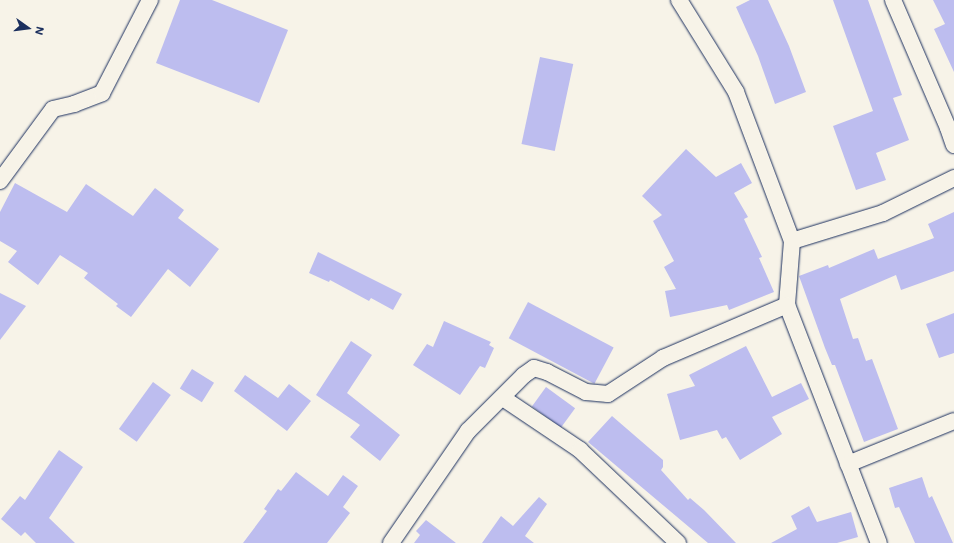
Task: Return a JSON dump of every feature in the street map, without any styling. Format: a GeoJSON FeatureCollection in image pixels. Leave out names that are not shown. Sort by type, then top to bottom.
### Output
{"type":"FeatureCollection","features":[{"type":"Feature","properties":{"kind":"street"},"geometry":{"type":"LineString","coordinates":[[0,182],[53,109],[74,104],[102,93],[150,0]]}},
{"type":"Feature","properties":{"kind":"street"},"geometry":{"type":"LineString","coordinates":[[679,0],[736,92],[792,241],[787,306],[879,543]]}},
{"type":"Feature","properties":{"kind":"street"},"geometry":{"type":"LineString","coordinates":[[893,0],[954,145]]}},
{"type":"Feature","properties":{"kind":"street"},"geometry":{"type":"LineString","coordinates":[[792,241],[883,213],[954,178]]}},
{"type":"Feature","properties":{"kind":"street"},"geometry":{"type":"LineString","coordinates":[[391,543],[468,431],[503,398],[524,375],[534,368],[547,372],[586,392],[608,394],[663,358],[787,306]]}},
{"type":"Feature","properties":{"kind":"street"},"geometry":{"type":"LineString","coordinates":[[503,398],[580,450],[678,543]]}},
{"type":"Feature","properties":{"kind":"street"},"geometry":{"type":"LineString","coordinates":[[848,464],[954,421]]}},
{"type":"Feature","properties":{"kind":"building"},"geometry":{"type":"Polygon","coordinates":[[[180,0],[212,0],[288,30],[259,103],[156,63],[180,0]]]}},
{"type":"Feature","properties":{"kind":"building"},"geometry":{"type":"Polygon","coordinates":[[[750,0],[768,0],[789,46],[806,92],[775,104],[758,56],[736,7],[750,0]]]}},
{"type":"Feature","properties":{"kind":"building"},"geometry":{"type":"Polygon","coordinates":[[[833,0],[868,0],[902,95],[893,98],[909,140],[876,153],[886,180],[856,190],[833,126],[873,111],[833,0]]]}},
{"type":"Feature","properties":{"kind":"building"},"geometry":{"type":"Polygon","coordinates":[[[933,0],[954,0],[954,72],[934,29],[945,24],[933,0]]]}},
{"type":"Feature","properties":{"kind":"building"},"geometry":{"type":"Polygon","coordinates":[[[540,57],[573,64],[555,151],[521,144],[540,57]]]}},
{"type":"Feature","properties":{"kind":"building"},"geometry":{"type":"Polygon","coordinates":[[[686,149],[716,177],[741,163],[752,183],[734,193],[748,217],[744,219],[762,257],[759,258],[774,292],[729,310],[727,305],[670,317],[665,291],[676,289],[664,267],[674,261],[653,221],[662,215],[642,196],[686,149]]]}},
{"type":"Feature","properties":{"kind":"building"},"geometry":{"type":"Polygon","coordinates":[[[15,183],[67,212],[86,184],[133,216],[155,188],[184,210],[178,218],[219,249],[190,287],[168,269],[131,317],[116,306],[118,304],[84,278],[88,273],[60,255],[38,285],[8,262],[17,251],[0,241],[0,212],[15,183]]]}},
{"type":"Feature","properties":{"kind":"building"},"geometry":{"type":"Polygon","coordinates":[[[954,212],[954,271],[901,290],[896,275],[840,299],[853,339],[858,338],[866,361],[872,359],[898,429],[864,442],[835,365],[832,365],[825,348],[799,276],[828,265],[829,268],[874,249],[878,259],[934,238],[928,224],[954,212]]]}},
{"type":"Feature","properties":{"kind":"building"},"geometry":{"type":"Polygon","coordinates":[[[318,252],[402,294],[393,310],[371,298],[369,301],[330,280],[329,282],[309,273],[318,252]]]}},
{"type":"Feature","properties":{"kind":"building"},"geometry":{"type":"Polygon","coordinates":[[[0,293],[26,306],[0,340],[0,293]]]}},
{"type":"Feature","properties":{"kind":"building"},"geometry":{"type":"Polygon","coordinates":[[[528,302],[614,348],[594,384],[509,338],[528,302]]]}},
{"type":"Feature","properties":{"kind":"building"},"geometry":{"type":"Polygon","coordinates":[[[954,313],[954,353],[939,358],[926,324],[954,313]]]}},
{"type":"Feature","properties":{"kind":"building"},"geometry":{"type":"Polygon","coordinates":[[[444,321],[491,342],[489,345],[494,348],[485,368],[480,366],[460,395],[413,365],[427,344],[433,347],[444,321]]]}},
{"type":"Feature","properties":{"kind":"building"},"geometry":{"type":"Polygon","coordinates":[[[351,341],[372,355],[347,393],[400,435],[380,461],[350,437],[360,425],[316,395],[351,341]]]}},
{"type":"Feature","properties":{"kind":"building"},"geometry":{"type":"Polygon","coordinates":[[[746,346],[772,397],[801,383],[809,399],[772,417],[782,434],[740,460],[726,437],[722,439],[717,430],[680,440],[667,394],[695,386],[689,375],[746,346]]]}},
{"type":"Feature","properties":{"kind":"building"},"geometry":{"type":"Polygon","coordinates":[[[192,369],[214,383],[202,402],[180,389],[192,369]]]}},
{"type":"Feature","properties":{"kind":"building"},"geometry":{"type":"Polygon","coordinates":[[[245,375],[278,398],[289,384],[311,401],[287,431],[234,391],[245,375]]]}},
{"type":"Feature","properties":{"kind":"building"},"geometry":{"type":"Polygon","coordinates":[[[153,382],[171,395],[137,442],[119,429],[153,382]]]}},
{"type":"Feature","properties":{"kind":"building"},"geometry":{"type":"Polygon","coordinates":[[[546,387],[575,408],[561,428],[532,406],[546,387]]]}},
{"type":"Feature","properties":{"kind":"building"},"geometry":{"type":"Polygon","coordinates":[[[612,416],[663,460],[663,467],[661,470],[688,500],[690,498],[704,510],[736,543],[708,543],[588,442],[612,416]]]}},
{"type":"Feature","properties":{"kind":"building"},"geometry":{"type":"Polygon","coordinates":[[[59,450],[83,467],[49,518],[75,543],[36,543],[25,532],[21,536],[1,519],[20,496],[25,500],[59,450]]]}},
{"type":"Feature","properties":{"kind":"building"},"geometry":{"type":"Polygon","coordinates":[[[296,472],[328,496],[343,475],[358,486],[343,507],[350,513],[327,543],[243,543],[267,511],[264,509],[278,489],[281,491],[296,472]]]}},
{"type":"Feature","properties":{"kind":"building"},"geometry":{"type":"Polygon","coordinates":[[[922,477],[929,498],[932,496],[953,543],[915,543],[899,507],[895,508],[889,488],[922,477]]]}},
{"type":"Feature","properties":{"kind":"building"},"geometry":{"type":"Polygon","coordinates":[[[539,497],[547,504],[525,536],[534,543],[482,543],[501,516],[513,526],[539,497]]]}},
{"type":"Feature","properties":{"kind":"building"},"geometry":{"type":"Polygon","coordinates":[[[809,506],[817,522],[851,512],[858,537],[837,543],[771,543],[797,529],[791,516],[809,506]]]}},
{"type":"Feature","properties":{"kind":"building"},"geometry":{"type":"Polygon","coordinates":[[[426,520],[456,543],[414,543],[420,535],[416,531],[426,520]]]}}]}
